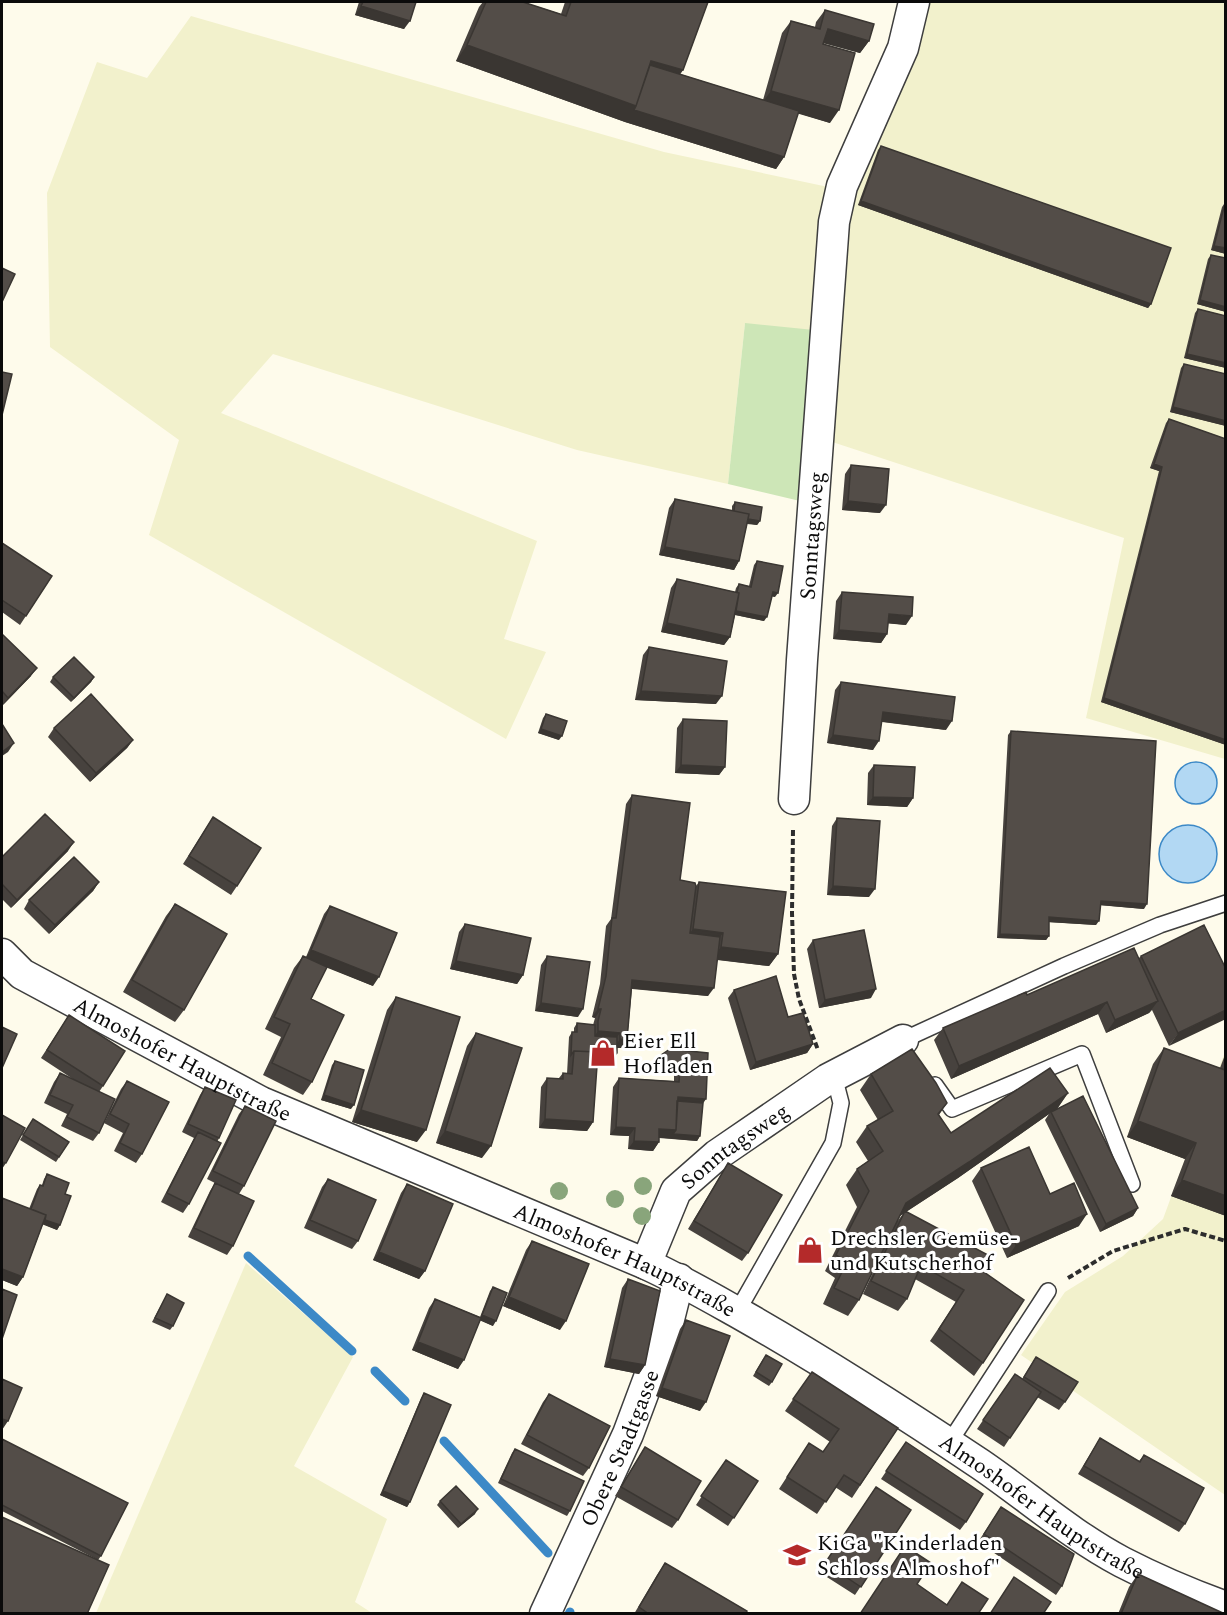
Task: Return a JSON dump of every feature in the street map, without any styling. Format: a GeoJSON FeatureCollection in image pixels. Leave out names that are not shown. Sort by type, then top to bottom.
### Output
{"type":"FeatureCollection","features":[{"type":"Feature","properties":{"kind":"street","name":"Sonntagsweg"},"geometry":{"type":"LineString","coordinates":[[794,799],[834,222],[842,186],[903,48],[914,2]]}},
{"type":"Feature","properties":{"kind":"street","name":"Almoshofer Hauptstraße"},"geometry":{"type":"LineString","coordinates":[[2,954],[22,974],[261,1102],[679,1280],[798,1347],[949,1443],[1006,1481],[1083,1538],[1122,1561],[1195,1596],[1226,1607]]}},
{"type":"Feature","properties":{"kind":"street","name":"Sonntagsweg"},"geometry":{"type":"LineString","coordinates":[[646,1264],[676,1191],[717,1155],[831,1078],[909,1049]]}},
{"type":"Feature","properties":{"kind":"street","name":"Obere Stadtgasse"},"geometry":{"type":"LineString","coordinates":[[545,1614],[628,1434],[665,1335],[679,1280]]}},
{"type":"Feature","properties":{"kind":"lane"},"geometry":{"type":"LineString","coordinates":[[909,1049],[1064,966],[1160,925],[1226,903]]}},
{"type":"Feature","properties":{"kind":"lane"},"geometry":{"type":"LineString","coordinates":[[928,1075],[952,1109],[1083,1054],[1132,1184]]}},
{"type":"Feature","properties":{"kind":"lane"},"geometry":{"type":"LineString","coordinates":[[737,1312],[833,1143],[840,1103],[831,1078]]}},
{"type":"Feature","properties":{"kind":"lane"},"geometry":{"type":"LineString","coordinates":[[949,1443],[1048,1291]]}},
{"type":"Feature","properties":{"kind":"path"},"geometry":{"type":"LineString","coordinates":[[794,799],[792,913],[794,974],[800,999],[831,1078]]}},
{"type":"Feature","properties":{"kind":"path"},"geometry":{"type":"LineString","coordinates":[[1048,1291],[1113,1251],[1185,1229],[1226,1241]]}},
{"type":"Feature","properties":{"kind":"green space"},"geometry":{"type":"Polygon","coordinates":[[[925,2],[1225,2],[1225,759],[1086,718],[1124,538],[808,434],[745,323],[728,484],[577,450],[273,354],[221,413],[537,541],[504,639],[546,652],[506,739],[149,535],[179,440],[50,347],[47,193],[97,62],[147,78],[191,16],[664,152],[833,188],[925,2]]]}},
{"type":"Feature","properties":{"kind":"green space"},"geometry":{"type":"Polygon","coordinates":[[[745,323],[814,330],[800,501],[728,484],[745,323]]]}},
{"type":"Feature","properties":{"kind":"green space"},"geometry":{"type":"Polygon","coordinates":[[[1225,1052],[1225,1495],[1021,1355],[1065,1292],[1123,1256],[1163,1219],[1185,1159],[1127,1137],[1153,1064],[1213,1085],[1225,1052]]]}},
{"type":"Feature","properties":{"kind":"green space"},"geometry":{"type":"Polygon","coordinates":[[[246,1263],[353,1357],[294,1466],[387,1519],[355,1602],[372,1613],[96,1613],[246,1263]]]}},
{"type":"Feature","properties":{"kind":"water"},"geometry":{"type":"Polygon","coordinates":[[[1196,762],[1211,768],[1217,783],[1211,798],[1196,804],[1181,798],[1175,783],[1181,768],[1196,762]]]}},
{"type":"Feature","properties":{"kind":"water"},"geometry":{"type":"Polygon","coordinates":[[[1188,825],[1199,827],[1212,838],[1217,854],[1215,865],[1204,878],[1188,883],[1177,881],[1164,870],[1159,854],[1161,843],[1172,830],[1188,825]]]}},
{"type":"Feature","properties":{"kind":"building"},"geometry":{"type":"Polygon","coordinates":[[[363,2],[416,2],[410,21],[361,6],[363,2]]]}},
{"type":"Feature","properties":{"kind":"building"},"geometry":{"type":"Polygon","coordinates":[[[486,2],[523,2],[566,16],[571,2],[708,2],[683,70],[651,61],[636,106],[467,45],[486,2]]]}},
{"type":"Feature","properties":{"kind":"building"},"geometry":{"type":"Polygon","coordinates":[[[825,10],[874,24],[869,41],[828,29],[823,44],[855,53],[839,110],[771,91],[791,21],[820,29],[825,10]]]}},
{"type":"Feature","properties":{"kind":"building"},"geometry":{"type":"Polygon","coordinates":[[[650,65],[799,111],[784,157],[634,110],[650,65]]]}},
{"type":"Feature","properties":{"kind":"building"},"geometry":{"type":"Polygon","coordinates":[[[881,146],[1171,248],[1151,304],[861,201],[881,146]]]}},
{"type":"Feature","properties":{"kind":"building"},"geometry":{"type":"Polygon","coordinates":[[[1226,203],[1226,248],[1214,246],[1226,203]]]}},
{"type":"Feature","properties":{"kind":"building"},"geometry":{"type":"Polygon","coordinates":[[[1211,255],[1226,258],[1226,307],[1200,300],[1211,255]]]}},
{"type":"Feature","properties":{"kind":"building"},"geometry":{"type":"Polygon","coordinates":[[[2,268],[15,274],[2,302],[2,268]]]}},
{"type":"Feature","properties":{"kind":"building"},"geometry":{"type":"Polygon","coordinates":[[[1198,309],[1226,316],[1226,363],[1187,354],[1198,309]]]}},
{"type":"Feature","properties":{"kind":"building"},"geometry":{"type":"Polygon","coordinates":[[[1184,364],[1226,374],[1226,421],[1173,407],[1184,364]]]}},
{"type":"Feature","properties":{"kind":"building"},"geometry":{"type":"Polygon","coordinates":[[[2,372],[12,374],[2,415],[2,372]]]}},
{"type":"Feature","properties":{"kind":"building"},"geometry":{"type":"Polygon","coordinates":[[[1169,419],[1226,439],[1226,740],[1104,698],[1162,467],[1154,464],[1169,419]]]}},
{"type":"Feature","properties":{"kind":"building"},"geometry":{"type":"Polygon","coordinates":[[[851,465],[889,469],[886,505],[848,501],[851,465]]]}},
{"type":"Feature","properties":{"kind":"building"},"geometry":{"type":"Polygon","coordinates":[[[675,499],[749,514],[739,561],[665,547],[675,499]]]}},
{"type":"Feature","properties":{"kind":"building"},"geometry":{"type":"Polygon","coordinates":[[[735,502],[762,507],[760,521],[748,519],[749,514],[734,511],[735,502]]]}},
{"type":"Feature","properties":{"kind":"building"},"geometry":{"type":"Polygon","coordinates":[[[2,543],[52,576],[26,616],[2,600],[2,543]]]}},
{"type":"Feature","properties":{"kind":"building"},"geometry":{"type":"Polygon","coordinates":[[[757,561],[783,566],[778,593],[773,592],[767,617],[736,611],[739,584],[751,587],[757,561]]]}},
{"type":"Feature","properties":{"kind":"building"},"geometry":{"type":"Polygon","coordinates":[[[677,579],[739,593],[730,637],[667,623],[677,579]]]}},
{"type":"Feature","properties":{"kind":"building"},"geometry":{"type":"Polygon","coordinates":[[[842,592],[913,597],[912,616],[889,614],[887,634],[839,630],[842,592]]]}},
{"type":"Feature","properties":{"kind":"building"},"geometry":{"type":"Polygon","coordinates":[[[2,634],[37,668],[8,698],[2,691],[2,634]]]}},
{"type":"Feature","properties":{"kind":"building"},"geometry":{"type":"Polygon","coordinates":[[[649,647],[727,661],[722,696],[641,691],[649,647]]]}},
{"type":"Feature","properties":{"kind":"building"},"geometry":{"type":"Polygon","coordinates":[[[74,657],[94,677],[74,698],[53,677],[74,657]]]}},
{"type":"Feature","properties":{"kind":"building"},"geometry":{"type":"Polygon","coordinates":[[[841,682],[955,697],[952,721],[883,712],[879,741],[833,735],[841,682]]]}},
{"type":"Feature","properties":{"kind":"building"},"geometry":{"type":"Polygon","coordinates":[[[91,694],[133,740],[96,773],[54,728],[91,694]]]}},
{"type":"Feature","properties":{"kind":"building"},"geometry":{"type":"Polygon","coordinates":[[[546,714],[567,721],[562,736],[541,729],[546,714]]]}},
{"type":"Feature","properties":{"kind":"building"},"geometry":{"type":"Polygon","coordinates":[[[683,719],[727,721],[725,767],[681,765],[683,719]]]}},
{"type":"Feature","properties":{"kind":"building"},"geometry":{"type":"Polygon","coordinates":[[[2,724],[14,743],[2,752],[2,724]]]}},
{"type":"Feature","properties":{"kind":"building"},"geometry":{"type":"Polygon","coordinates":[[[1011,731],[1156,741],[1147,904],[1101,901],[1099,921],[1049,917],[1049,936],[1000,934],[1011,731]]]}},
{"type":"Feature","properties":{"kind":"building"},"geometry":{"type":"Polygon","coordinates":[[[874,765],[915,767],[913,798],[873,797],[874,765]]]}},
{"type":"Feature","properties":{"kind":"building"},"geometry":{"type":"Polygon","coordinates":[[[632,795],[690,803],[680,880],[695,883],[696,886],[690,933],[720,937],[714,988],[632,980],[627,1040],[620,1039],[620,1033],[598,1031],[601,1009],[598,1009],[606,976],[612,918],[616,918],[632,795]]]}},
{"type":"Feature","properties":{"kind":"building"},"geometry":{"type":"Polygon","coordinates":[[[45,814],[74,842],[17,900],[2,884],[2,857],[45,814]]]}},
{"type":"Feature","properties":{"kind":"building"},"geometry":{"type":"Polygon","coordinates":[[[213,817],[261,848],[237,886],[189,856],[213,817]]]}},
{"type":"Feature","properties":{"kind":"building"},"geometry":{"type":"Polygon","coordinates":[[[837,818],[880,821],[875,889],[833,886],[837,818]]]}},
{"type":"Feature","properties":{"kind":"building"},"geometry":{"type":"Polygon","coordinates":[[[74,857],[99,882],[55,925],[29,900],[74,857]]]}},
{"type":"Feature","properties":{"kind":"building"},"geometry":{"type":"Polygon","coordinates":[[[699,882],[786,892],[778,954],[721,947],[723,933],[693,929],[699,882]]]}},
{"type":"Feature","properties":{"kind":"building"},"geometry":{"type":"Polygon","coordinates":[[[175,904],[227,934],[184,1010],[132,980],[175,904]]]}},
{"type":"Feature","properties":{"kind":"building"},"geometry":{"type":"Polygon","coordinates":[[[330,906],[397,933],[379,977],[311,950],[330,906]]]}},
{"type":"Feature","properties":{"kind":"building"},"geometry":{"type":"Polygon","coordinates":[[[465,924],[531,938],[523,975],[456,961],[465,924]]]}},
{"type":"Feature","properties":{"kind":"building"},"geometry":{"type":"Polygon","coordinates":[[[1204,925],[1226,969],[1226,1010],[1178,1033],[1141,956],[1204,925]]]}},
{"type":"Feature","properties":{"kind":"building"},"geometry":{"type":"Polygon","coordinates":[[[864,930],[876,989],[825,1000],[813,940],[864,930]]]}},
{"type":"Feature","properties":{"kind":"building"},"geometry":{"type":"Polygon","coordinates":[[[1134,948],[1158,1001],[1115,1020],[1107,1002],[959,1066],[943,1028],[1026,992],[1027,995],[1134,948]]]}},
{"type":"Feature","properties":{"kind":"building"},"geometry":{"type":"Polygon","coordinates":[[[303,956],[327,967],[311,999],[344,1015],[312,1082],[272,1063],[290,1024],[274,1017],[303,956]]]}},
{"type":"Feature","properties":{"kind":"building"},"geometry":{"type":"Polygon","coordinates":[[[547,956],[590,962],[583,1009],[541,1003],[547,956]]]}},
{"type":"Feature","properties":{"kind":"building"},"geometry":{"type":"Polygon","coordinates":[[[776,976],[788,1017],[803,1013],[813,1044],[756,1062],[734,990],[776,976]]]}},
{"type":"Feature","properties":{"kind":"building"},"geometry":{"type":"Polygon","coordinates":[[[396,997],[460,1017],[426,1130],[361,1110],[396,997]]]}},
{"type":"Feature","properties":{"kind":"building"},"geometry":{"type":"Polygon","coordinates":[[[69,1015],[125,1051],[103,1086],[47,1050],[69,1015]]]}},
{"type":"Feature","properties":{"kind":"building"},"geometry":{"type":"Polygon","coordinates":[[[577,1023],[595,1025],[595,1036],[617,1037],[617,1053],[612,1058],[598,1057],[598,1052],[574,1051],[571,1055],[572,1032],[577,1032],[577,1023]]]}},
{"type":"Feature","properties":{"kind":"building"},"geometry":{"type":"Polygon","coordinates":[[[2,1027],[17,1034],[2,1068],[2,1027]]]}},
{"type":"Feature","properties":{"kind":"building"},"geometry":{"type":"Polygon","coordinates":[[[476,1033],[522,1048],[491,1146],[445,1131],[476,1033]]]}},
{"type":"Feature","properties":{"kind":"building"},"geometry":{"type":"Polygon","coordinates":[[[1164,1048],[1225,1070],[1226,1067],[1226,1196],[1182,1180],[1196,1143],[1138,1121],[1164,1048]]]}},
{"type":"Feature","properties":{"kind":"building"},"geometry":{"type":"Polygon","coordinates":[[[670,1049],[708,1053],[706,1099],[678,1097],[676,1130],[659,1129],[659,1142],[634,1141],[635,1128],[616,1127],[619,1078],[679,1082],[680,1067],[668,1067],[662,1060],[661,1055],[670,1049]]]}},
{"type":"Feature","properties":{"kind":"building"},"geometry":{"type":"Polygon","coordinates":[[[912,1049],[947,1103],[938,1114],[951,1133],[1050,1068],[1068,1093],[906,1203],[859,1300],[834,1288],[847,1262],[836,1255],[869,1191],[857,1169],[883,1151],[867,1126],[893,1111],[871,1074],[912,1049]]]}},
{"type":"Feature","properties":{"kind":"building"},"geometry":{"type":"Polygon","coordinates":[[[574,1051],[598,1052],[593,1122],[545,1119],[547,1078],[563,1079],[563,1073],[572,1074],[574,1051]]]}},
{"type":"Feature","properties":{"kind":"building"},"geometry":{"type":"Polygon","coordinates":[[[335,1061],[364,1070],[354,1105],[324,1095],[335,1061]]]}},
{"type":"Feature","properties":{"kind":"building"},"geometry":{"type":"Polygon","coordinates":[[[60,1073],[115,1099],[99,1133],[67,1117],[73,1105],[50,1095],[60,1073]]]}},
{"type":"Feature","properties":{"kind":"building"},"geometry":{"type":"Polygon","coordinates":[[[127,1081],[169,1102],[142,1154],[120,1143],[129,1124],[110,1114],[127,1081]]]}},
{"type":"Feature","properties":{"kind":"building"},"geometry":{"type":"Polygon","coordinates":[[[205,1087],[236,1100],[219,1138],[188,1124],[205,1087]]]}},
{"type":"Feature","properties":{"kind":"building"},"geometry":{"type":"Polygon","coordinates":[[[1083,1096],[1138,1208],[1106,1224],[1051,1112],[1083,1096]]]}},
{"type":"Feature","properties":{"kind":"building"},"geometry":{"type":"Polygon","coordinates":[[[677,1101],[703,1103],[700,1136],[673,1134],[676,1130],[677,1101]]]}},
{"type":"Feature","properties":{"kind":"building"},"geometry":{"type":"Polygon","coordinates":[[[245,1106],[276,1121],[244,1186],[213,1171],[245,1106]]]}},
{"type":"Feature","properties":{"kind":"building"},"geometry":{"type":"Polygon","coordinates":[[[2,1115],[25,1128],[6,1163],[2,1162],[2,1115]]]}},
{"type":"Feature","properties":{"kind":"building"},"geometry":{"type":"Polygon","coordinates":[[[33,1119],[69,1142],[59,1157],[23,1135],[33,1119]]]}},
{"type":"Feature","properties":{"kind":"building"},"geometry":{"type":"Polygon","coordinates":[[[198,1132],[221,1143],[189,1204],[167,1193],[198,1132]]]}},
{"type":"Feature","properties":{"kind":"building"},"geometry":{"type":"Polygon","coordinates":[[[1029,1147],[1050,1194],[1074,1183],[1087,1214],[1016,1245],[981,1168],[1029,1147]]]}},
{"type":"Feature","properties":{"kind":"building"},"geometry":{"type":"Polygon","coordinates":[[[728,1163],[782,1195],[748,1253],[694,1221],[728,1163]]]}},
{"type":"Feature","properties":{"kind":"building"},"geometry":{"type":"Polygon","coordinates":[[[47,1174],[69,1183],[65,1194],[71,1196],[60,1225],[45,1220],[46,1215],[31,1209],[47,1174]]]}},
{"type":"Feature","properties":{"kind":"building"},"geometry":{"type":"Polygon","coordinates":[[[328,1179],[376,1200],[358,1241],[310,1220],[328,1179]]]}},
{"type":"Feature","properties":{"kind":"building"},"geometry":{"type":"Polygon","coordinates":[[[215,1183],[254,1201],[233,1246],[194,1228],[215,1183]]]}},
{"type":"Feature","properties":{"kind":"building"},"geometry":{"type":"Polygon","coordinates":[[[407,1184],[453,1204],[425,1271],[379,1252],[407,1184]]]}},
{"type":"Feature","properties":{"kind":"building"},"geometry":{"type":"Polygon","coordinates":[[[2,1198],[46,1215],[23,1277],[2,1269],[2,1198]]]}},
{"type":"Feature","properties":{"kind":"building"},"geometry":{"type":"Polygon","coordinates":[[[905,1211],[988,1255],[981,1270],[1024,1300],[983,1363],[939,1329],[964,1290],[921,1265],[907,1299],[871,1281],[905,1211]]]}},
{"type":"Feature","properties":{"kind":"building"},"geometry":{"type":"Polygon","coordinates":[[[532,1241],[589,1264],[566,1321],[509,1297],[532,1241]]]}},
{"type":"Feature","properties":{"kind":"building"},"geometry":{"type":"Polygon","coordinates":[[[628,1279],[660,1291],[645,1365],[610,1359],[628,1279]]]}},
{"type":"Feature","properties":{"kind":"building"},"geometry":{"type":"Polygon","coordinates":[[[493,1287],[507,1293],[496,1321],[482,1315],[493,1287]]]}},
{"type":"Feature","properties":{"kind":"building"},"geometry":{"type":"Polygon","coordinates":[[[2,1289],[17,1295],[2,1339],[2,1289]]]}},
{"type":"Feature","properties":{"kind":"building"},"geometry":{"type":"Polygon","coordinates":[[[167,1294],[184,1303],[173,1326],[155,1318],[167,1294]]]}},
{"type":"Feature","properties":{"kind":"building"},"geometry":{"type":"Polygon","coordinates":[[[435,1299],[481,1318],[464,1360],[418,1342],[435,1299]]]}},
{"type":"Feature","properties":{"kind":"building"},"geometry":{"type":"Polygon","coordinates":[[[686,1320],[730,1336],[706,1402],[662,1388],[686,1320]]]}},
{"type":"Feature","properties":{"kind":"building"},"geometry":{"type":"Polygon","coordinates":[[[766,1355],[782,1364],[772,1382],[756,1372],[766,1355]]]}},
{"type":"Feature","properties":{"kind":"building"},"geometry":{"type":"Polygon","coordinates":[[[1036,1357],[1078,1382],[1065,1402],[1024,1377],[1036,1357]]]}},
{"type":"Feature","properties":{"kind":"building"},"geometry":{"type":"Polygon","coordinates":[[[812,1372],[898,1428],[860,1485],[844,1475],[826,1502],[787,1477],[809,1443],[823,1452],[839,1429],[793,1399],[812,1372]]]}},
{"type":"Feature","properties":{"kind":"building"},"geometry":{"type":"Polygon","coordinates":[[[1015,1374],[1041,1392],[1010,1438],[983,1420],[1015,1374]]]}},
{"type":"Feature","properties":{"kind":"building"},"geometry":{"type":"Polygon","coordinates":[[[2,1379],[22,1388],[8,1421],[2,1419],[2,1379]]]}},
{"type":"Feature","properties":{"kind":"building"},"geometry":{"type":"Polygon","coordinates":[[[424,1393],[451,1405],[410,1502],[383,1491],[424,1393]]]}},
{"type":"Feature","properties":{"kind":"building"},"geometry":{"type":"Polygon","coordinates":[[[549,1394],[610,1426],[589,1468],[527,1435],[549,1394]]]}},
{"type":"Feature","properties":{"kind":"building"},"geometry":{"type":"Polygon","coordinates":[[[1100,1438],[1140,1462],[1144,1455],[1204,1488],[1185,1524],[1084,1466],[1100,1438]]]}},
{"type":"Feature","properties":{"kind":"building"},"geometry":{"type":"Polygon","coordinates":[[[2,1439],[128,1503],[101,1556],[2,1505],[2,1439]]]}},
{"type":"Feature","properties":{"kind":"building"},"geometry":{"type":"Polygon","coordinates":[[[906,1442],[983,1494],[966,1522],[886,1471],[906,1442]]]}},
{"type":"Feature","properties":{"kind":"building"},"geometry":{"type":"Polygon","coordinates":[[[645,1447],[701,1481],[678,1520],[621,1487],[645,1447]]]}},
{"type":"Feature","properties":{"kind":"building"},"geometry":{"type":"Polygon","coordinates":[[[515,1449],[584,1481],[570,1511],[501,1479],[515,1449]]]}},
{"type":"Feature","properties":{"kind":"building"},"geometry":{"type":"Polygon","coordinates":[[[726,1460],[758,1481],[734,1518],[701,1496],[726,1460]]]}},
{"type":"Feature","properties":{"kind":"building"},"geometry":{"type":"Polygon","coordinates":[[[456,1486],[478,1509],[461,1524],[440,1501],[456,1486]]]}},
{"type":"Feature","properties":{"kind":"building"},"geometry":{"type":"Polygon","coordinates":[[[876,1487],[911,1510],[861,1587],[825,1563],[876,1487]]]}},
{"type":"Feature","properties":{"kind":"building"},"geometry":{"type":"Polygon","coordinates":[[[1001,1507],[1074,1554],[1062,1586],[984,1534],[1001,1507]]]}},
{"type":"Feature","properties":{"kind":"building"},"geometry":{"type":"Polygon","coordinates":[[[2,1517],[109,1565],[87,1614],[2,1614],[2,1517]]]}},
{"type":"Feature","properties":{"kind":"building"},"geometry":{"type":"Polygon","coordinates":[[[905,1546],[931,1563],[917,1584],[947,1605],[962,1582],[988,1599],[978,1614],[860,1614],[905,1546]]]}},
{"type":"Feature","properties":{"kind":"building"},"geometry":{"type":"Polygon","coordinates":[[[665,1563],[747,1611],[746,1614],[649,1614],[639,1607],[665,1563]]]}},
{"type":"Feature","properties":{"kind":"building"},"geometry":{"type":"Polygon","coordinates":[[[1138,1574],[1225,1614],[1121,1614],[1138,1574]]]}},
{"type":"Feature","properties":{"kind":"building"},"geometry":{"type":"Polygon","coordinates":[[[1014,1577],[1051,1602],[1043,1614],[990,1614],[1014,1577]]]}},
{"type":"Feature","properties":{"kind":"waterway"},"geometry":{"type":"LineString","coordinates":[[248,1256],[352,1351]]}},
{"type":"Feature","properties":{"kind":"waterway"},"geometry":{"type":"LineString","coordinates":[[375,1371],[405,1401]]}},
{"type":"Feature","properties":{"kind":"waterway"},"geometry":{"type":"LineString","coordinates":[[444,1441],[548,1553]]}},
{"type":"Feature","properties":{"kind":"place","name":"Eier Ell Hofladen"},"geometry":{"type":"Point","coordinates":[603,1053]}},
{"type":"Feature","properties":{"kind":"place","name":"Drechsler Gemüse- und Kutscherhof"},"geometry":{"type":"Point","coordinates":[810,1250]}},
{"type":"Feature","properties":{"kind":"place","name":"KiGa \"Kinderladen Schloss Almoshof\""},"geometry":{"type":"Point","coordinates":[797,1555]}}]}
